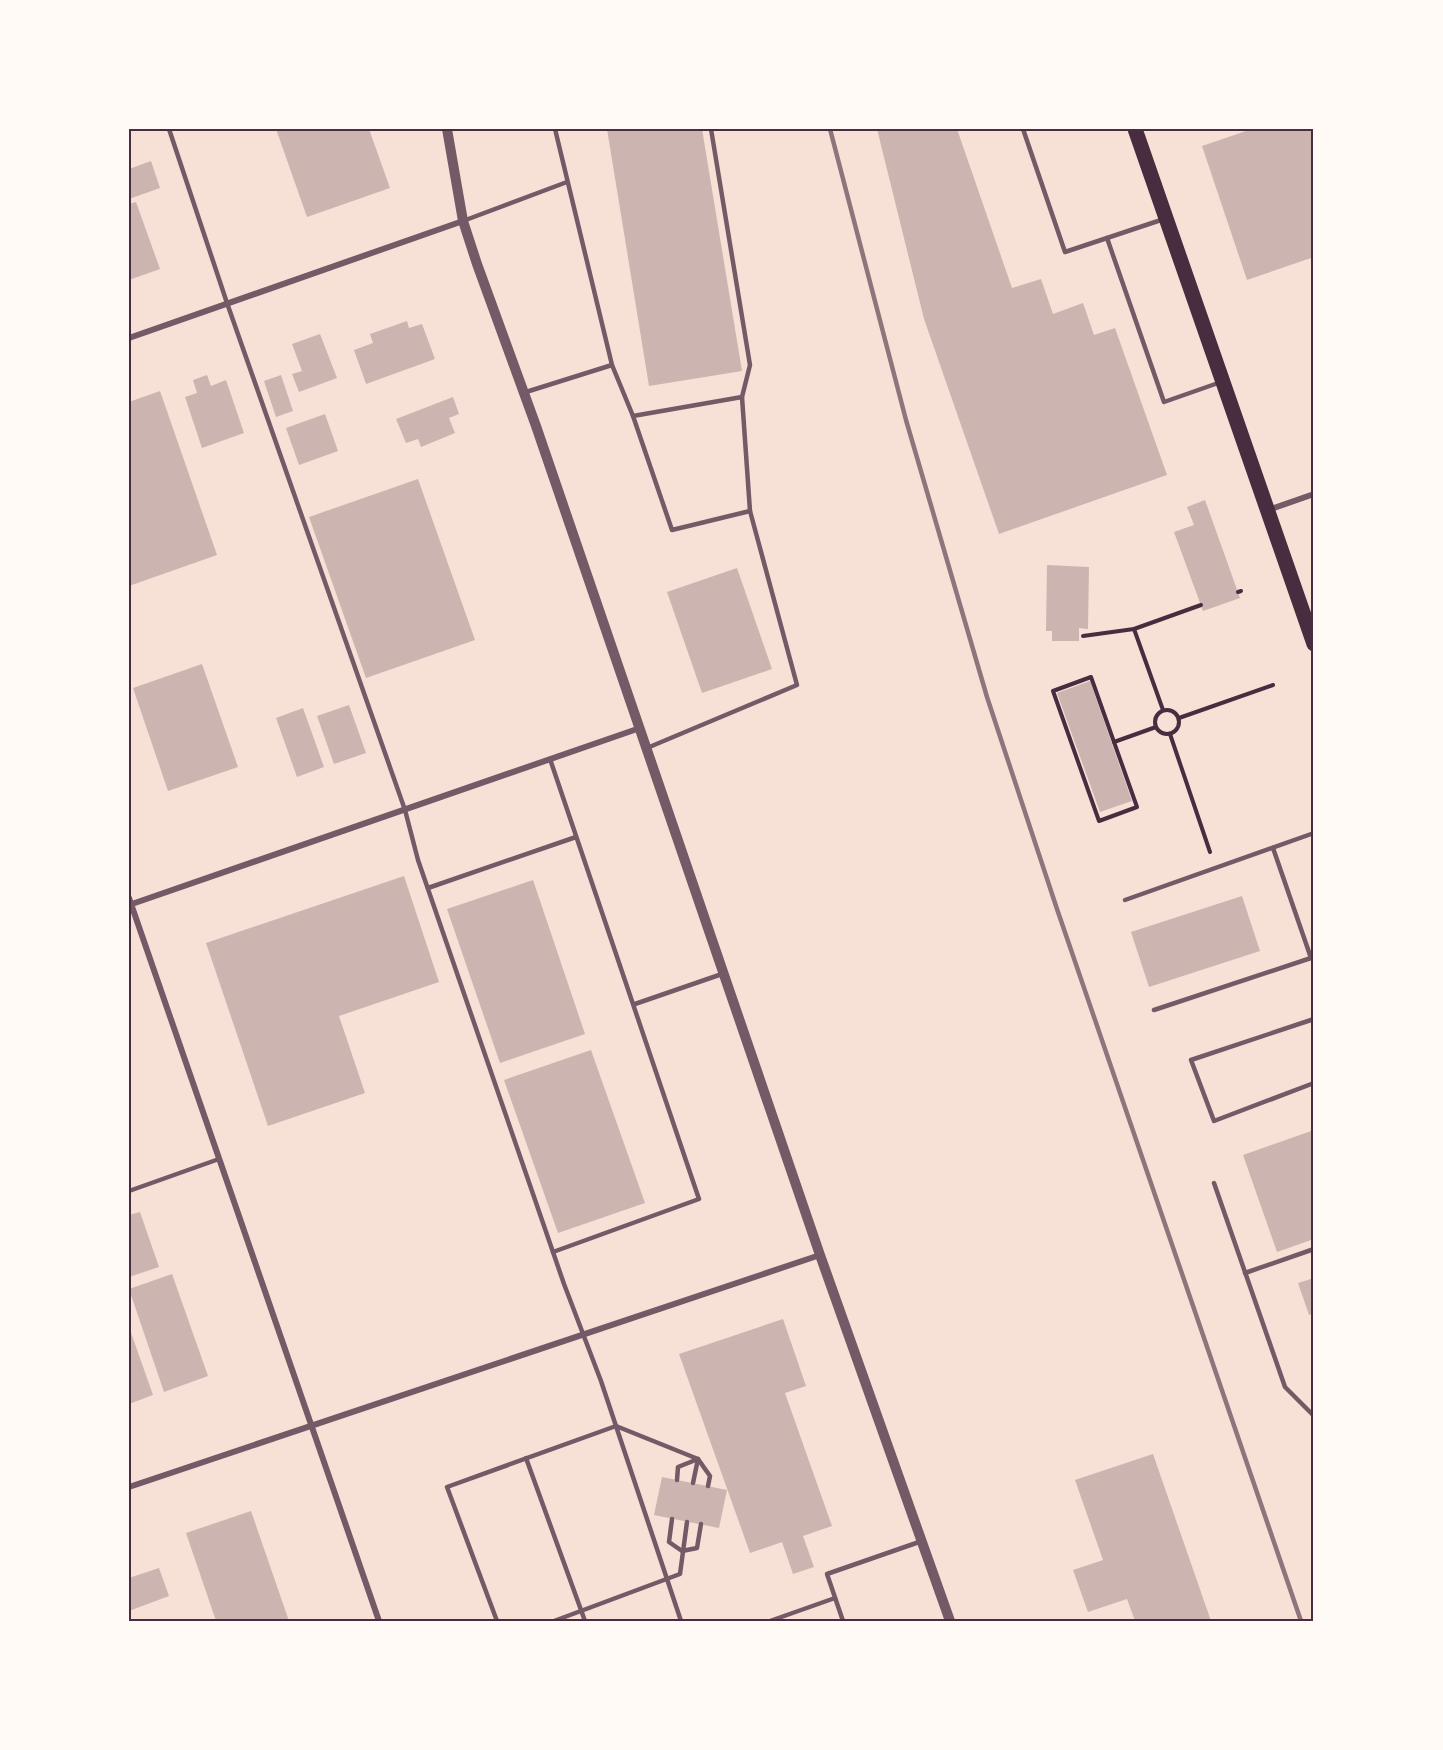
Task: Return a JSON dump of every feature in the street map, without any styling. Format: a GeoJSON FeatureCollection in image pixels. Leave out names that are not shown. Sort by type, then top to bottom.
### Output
{"type":"FeatureCollection","features":[{"type":"Feature","properties":{"kind":"main road"},"geometry":{"type":"LineString","coordinates":[[1135,129],[1314,644]]}},
{"type":"Feature","properties":{"kind":"street"},"geometry":{"type":"LineString","coordinates":[[447,129],[463,221],[647,748],[820,1255],[950,1621]]}},
{"type":"Feature","properties":{"kind":"street"},"geometry":{"type":"LineString","coordinates":[[129,338],[463,221]]}},
{"type":"Feature","properties":{"kind":"street"},"geometry":{"type":"LineString","coordinates":[[1268,510],[1314,494]]}},
{"type":"Feature","properties":{"kind":"street"},"geometry":{"type":"LineString","coordinates":[[379,1621],[130,902],[640,728]]}},
{"type":"Feature","properties":{"kind":"street"},"geometry":{"type":"LineString","coordinates":[[129,1487],[820,1255]]}},
{"type":"Feature","properties":{"kind":"lane"},"geometry":{"type":"LineString","coordinates":[[169,129],[227,303],[405,810],[428,888],[553,1252],[616,1426],[681,1621]]}},
{"type":"Feature","properties":{"kind":"lane"},"geometry":{"type":"LineString","coordinates":[[555,129],[612,365],[633,416],[672,530],[750,511]]}},
{"type":"Feature","properties":{"kind":"lane"},"geometry":{"type":"LineString","coordinates":[[647,748],[797,685],[750,511],[742,397],[750,365],[711,129]]}},
{"type":"Feature","properties":{"kind":"lane"},"geometry":{"type":"LineString","coordinates":[[1023,129],[1065,252],[1166,218]]}},
{"type":"Feature","properties":{"kind":"lane"},"geometry":{"type":"LineString","coordinates":[[463,221],[567,182]]}},
{"type":"Feature","properties":{"kind":"lane"},"geometry":{"type":"LineString","coordinates":[[1107,238],[1164,402],[1223,381]]}},
{"type":"Feature","properties":{"kind":"lane"},"geometry":{"type":"LineString","coordinates":[[524,393],[612,365]]}},
{"type":"Feature","properties":{"kind":"lane"},"geometry":{"type":"LineString","coordinates":[[633,416],[742,397]]}},
{"type":"Feature","properties":{"kind":"lane"},"geometry":{"type":"LineString","coordinates":[[550,759],[635,1004],[699,1199],[553,1252]]}},
{"type":"Feature","properties":{"kind":"lane"},"geometry":{"type":"LineString","coordinates":[[1125,900],[1314,833]]}},
{"type":"Feature","properties":{"kind":"lane"},"geometry":{"type":"LineString","coordinates":[[428,888],[576,837]]}},
{"type":"Feature","properties":{"kind":"lane"},"geometry":{"type":"LineString","coordinates":[[1154,1010],[1311,958],[1273,848]]}},
{"type":"Feature","properties":{"kind":"lane"},"geometry":{"type":"LineString","coordinates":[[635,1004],[724,973]]}},
{"type":"Feature","properties":{"kind":"lane"},"geometry":{"type":"LineString","coordinates":[[1314,1019],[1191,1060],[1214,1121],[1314,1083]]}},
{"type":"Feature","properties":{"kind":"lane"},"geometry":{"type":"LineString","coordinates":[[129,1191],[219,1159]]}},
{"type":"Feature","properties":{"kind":"lane"},"geometry":{"type":"LineString","coordinates":[[1214,1183],[1285,1387],[1314,1416]]}},
{"type":"Feature","properties":{"kind":"lane"},"geometry":{"type":"LineString","coordinates":[[1245,1273],[1314,1249]]}},
{"type":"Feature","properties":{"kind":"lane"},"geometry":{"type":"LineString","coordinates":[[497,1621],[447,1487],[616,1426],[698,1459],[710,1476],[708,1486]]}},
{"type":"Feature","properties":{"kind":"lane"},"geometry":{"type":"LineString","coordinates":[[526,1458],[585,1621]]}},
{"type":"Feature","properties":{"kind":"lane"},"geometry":{"type":"LineString","coordinates":[[677,1480],[678,1467],[698,1459]]}},
{"type":"Feature","properties":{"kind":"lane"},"geometry":{"type":"LineString","coordinates":[[693,1484],[698,1459]]}},
{"type":"Feature","properties":{"kind":"lane"},"geometry":{"type":"LineString","coordinates":[[672,1519],[669,1542],[682,1551],[697,1548],[701,1524]]}},
{"type":"Feature","properties":{"kind":"lane"},"geometry":{"type":"LineString","coordinates":[[554,1621],[680,1574],[687,1522]]}},
{"type":"Feature","properties":{"kind":"lane"},"geometry":{"type":"LineString","coordinates":[[843,1621],[827,1574],[922,1541]]}},
{"type":"Feature","properties":{"kind":"lane"},"geometry":{"type":"LineString","coordinates":[[770,1621],[835,1598]]}},
{"type":"Feature","properties":{"kind":"path"},"geometry":{"type":"LineString","coordinates":[[1083,636],[1134,629],[1201,606]]}},
{"type":"Feature","properties":{"kind":"path"},"geometry":{"type":"LineString","coordinates":[[1134,629],[1163,710]]}},
{"type":"Feature","properties":{"kind":"path"},"geometry":{"type":"LineString","coordinates":[[1091,677],[1114,742],[1137,807],[1099,820],[1053,691],[1091,677]]}},
{"type":"Feature","properties":{"kind":"path"},"geometry":{"type":"LineString","coordinates":[[1179,718],[1273,685]]}},
{"type":"Feature","properties":{"kind":"path"},"geometry":{"type":"LineString","coordinates":[[1163,710],[1174,712],[1179,718],[1178,726],[1170,734]]}},
{"type":"Feature","properties":{"kind":"path"},"geometry":{"type":"LineString","coordinates":[[1163,710],[1157,715],[1156,727],[1161,732],[1170,734]]}},
{"type":"Feature","properties":{"kind":"path"},"geometry":{"type":"LineString","coordinates":[[1114,742],[1156,727]]}},
{"type":"Feature","properties":{"kind":"path"},"geometry":{"type":"LineString","coordinates":[[1170,734],[1209,848]]}},
{"type":"Feature","properties":{"kind":"building"},"geometry":{"type":"Polygon","coordinates":[[[276,129],[369,129],[390,188],[307,217],[276,129]]]}},
{"type":"Feature","properties":{"kind":"building"},"geometry":{"type":"Polygon","coordinates":[[[607,129],[702,129],[742,371],[649,386],[607,129]]]}},
{"type":"Feature","properties":{"kind":"building"},"geometry":{"type":"Polygon","coordinates":[[[877,129],[957,129],[1012,288],[1041,279],[1053,314],[1083,303],[1094,335],[1115,328],[1167,475],[999,534],[924,319],[877,129]]]}},
{"type":"Feature","properties":{"kind":"building"},"geometry":{"type":"Polygon","coordinates":[[[1252,129],[1314,129],[1314,257],[1247,280],[1202,146],[1252,129]]]}},
{"type":"Feature","properties":{"kind":"building"},"geometry":{"type":"Polygon","coordinates":[[[151,161],[160,188],[129,199],[129,169],[151,161]]]}},
{"type":"Feature","properties":{"kind":"building"},"geometry":{"type":"Polygon","coordinates":[[[136,202],[160,269],[129,280],[129,204],[136,202]]]}},
{"type":"Feature","properties":{"kind":"building"},"geometry":{"type":"Polygon","coordinates":[[[407,321],[409,328],[422,324],[435,359],[366,384],[354,350],[373,343],[370,334],[407,321]]]}},
{"type":"Feature","properties":{"kind":"building"},"geometry":{"type":"Polygon","coordinates":[[[320,334],[337,378],[299,392],[292,374],[302,371],[292,344],[320,334]]]}},
{"type":"Feature","properties":{"kind":"building"},"geometry":{"type":"Polygon","coordinates":[[[207,375],[211,386],[226,380],[244,433],[202,448],[185,397],[197,393],[193,380],[207,375]]]}},
{"type":"Feature","properties":{"kind":"building"},"geometry":{"type":"Polygon","coordinates":[[[281,375],[293,411],[276,417],[264,381],[281,375]]]}},
{"type":"Feature","properties":{"kind":"building"},"geometry":{"type":"Polygon","coordinates":[[[160,391],[217,555],[129,586],[129,402],[160,391]]]}},
{"type":"Feature","properties":{"kind":"building"},"geometry":{"type":"Polygon","coordinates":[[[453,397],[459,414],[449,418],[455,433],[421,447],[418,439],[406,443],[396,419],[453,397]]]}},
{"type":"Feature","properties":{"kind":"building"},"geometry":{"type":"Polygon","coordinates":[[[325,414],[338,451],[299,465],[286,428],[325,414]]]}},
{"type":"Feature","properties":{"kind":"building"},"geometry":{"type":"Polygon","coordinates":[[[418,479],[475,640],[366,678],[309,517],[418,479]]]}},
{"type":"Feature","properties":{"kind":"building"},"geometry":{"type":"Polygon","coordinates":[[[1205,500],[1240,598],[1203,611],[1174,532],[1194,525],[1187,507],[1205,500]]]}},
{"type":"Feature","properties":{"kind":"building"},"geometry":{"type":"Polygon","coordinates":[[[1047,565],[1089,567],[1088,629],[1079,628],[1079,641],[1052,641],[1052,631],[1046,631],[1047,565]]]}},
{"type":"Feature","properties":{"kind":"building"},"geometry":{"type":"Polygon","coordinates":[[[737,568],[772,669],[702,693],[667,592],[737,568]]]}},
{"type":"Feature","properties":{"kind":"building"},"geometry":{"type":"Polygon","coordinates":[[[202,664],[238,767],[168,791],[133,688],[202,664]]]}},
{"type":"Feature","properties":{"kind":"building"},"geometry":{"type":"Polygon","coordinates":[[[1090,681],[1132,801],[1100,812],[1057,693],[1090,681]]]}},
{"type":"Feature","properties":{"kind":"building"},"geometry":{"type":"Polygon","coordinates":[[[349,705],[366,753],[334,764],[317,716],[349,705]]]}},
{"type":"Feature","properties":{"kind":"building"},"geometry":{"type":"Polygon","coordinates":[[[303,708],[324,767],[297,777],[276,718],[303,708]]]}},
{"type":"Feature","properties":{"kind":"building"},"geometry":{"type":"Polygon","coordinates":[[[404,876],[439,982],[339,1016],[365,1093],[268,1126],[206,943],[404,876]]]}},
{"type":"Feature","properties":{"kind":"building"},"geometry":{"type":"Polygon","coordinates":[[[533,880],[585,1034],[500,1063],[447,909],[533,880]]]}},
{"type":"Feature","properties":{"kind":"building"},"geometry":{"type":"Polygon","coordinates":[[[1242,896],[1260,951],[1149,987],[1131,932],[1242,896]]]}},
{"type":"Feature","properties":{"kind":"building"},"geometry":{"type":"Polygon","coordinates":[[[591,1050],[645,1203],[558,1233],[504,1080],[591,1050]]]}},
{"type":"Feature","properties":{"kind":"building"},"geometry":{"type":"Polygon","coordinates":[[[1314,1130],[1314,1239],[1277,1252],[1243,1155],[1314,1130]]]}},
{"type":"Feature","properties":{"kind":"building"},"geometry":{"type":"Polygon","coordinates":[[[140,1212],[159,1267],[129,1277],[129,1215],[140,1212]]]}},
{"type":"Feature","properties":{"kind":"building"},"geometry":{"type":"Polygon","coordinates":[[[172,1274],[208,1376],[164,1392],[129,1289],[172,1274]]]}},
{"type":"Feature","properties":{"kind":"building"},"geometry":{"type":"Polygon","coordinates":[[[1314,1278],[1314,1313],[1309,1315],[1298,1283],[1314,1278]]]}},
{"type":"Feature","properties":{"kind":"building"},"geometry":{"type":"Polygon","coordinates":[[[783,1319],[806,1386],[785,1393],[832,1526],[803,1536],[814,1567],[793,1574],[782,1542],[750,1553],[679,1354],[783,1319]]]}},
{"type":"Feature","properties":{"kind":"building"},"geometry":{"type":"Polygon","coordinates":[[[129,1327],[153,1395],[129,1404],[129,1327]]]}},
{"type":"Feature","properties":{"kind":"building"},"geometry":{"type":"Polygon","coordinates":[[[1153,1454],[1211,1621],[1135,1621],[1127,1599],[1088,1612],[1073,1570],[1103,1560],[1075,1480],[1153,1454]]]}},
{"type":"Feature","properties":{"kind":"building"},"geometry":{"type":"Polygon","coordinates":[[[662,1477],[727,1490],[719,1528],[654,1515],[662,1477]]]}},
{"type":"Feature","properties":{"kind":"building"},"geometry":{"type":"Polygon","coordinates":[[[251,1511],[289,1621],[216,1621],[186,1533],[251,1511]]]}},
{"type":"Feature","properties":{"kind":"building"},"geometry":{"type":"Polygon","coordinates":[[[159,1568],[169,1596],[129,1611],[129,1578],[159,1568]]]}},
{"type":"Feature","properties":{"kind":"railway"},"geometry":{"type":"LineString","coordinates":[[830,129],[906,420],[987,697],[1057,909],[1301,1621]]}}]}
